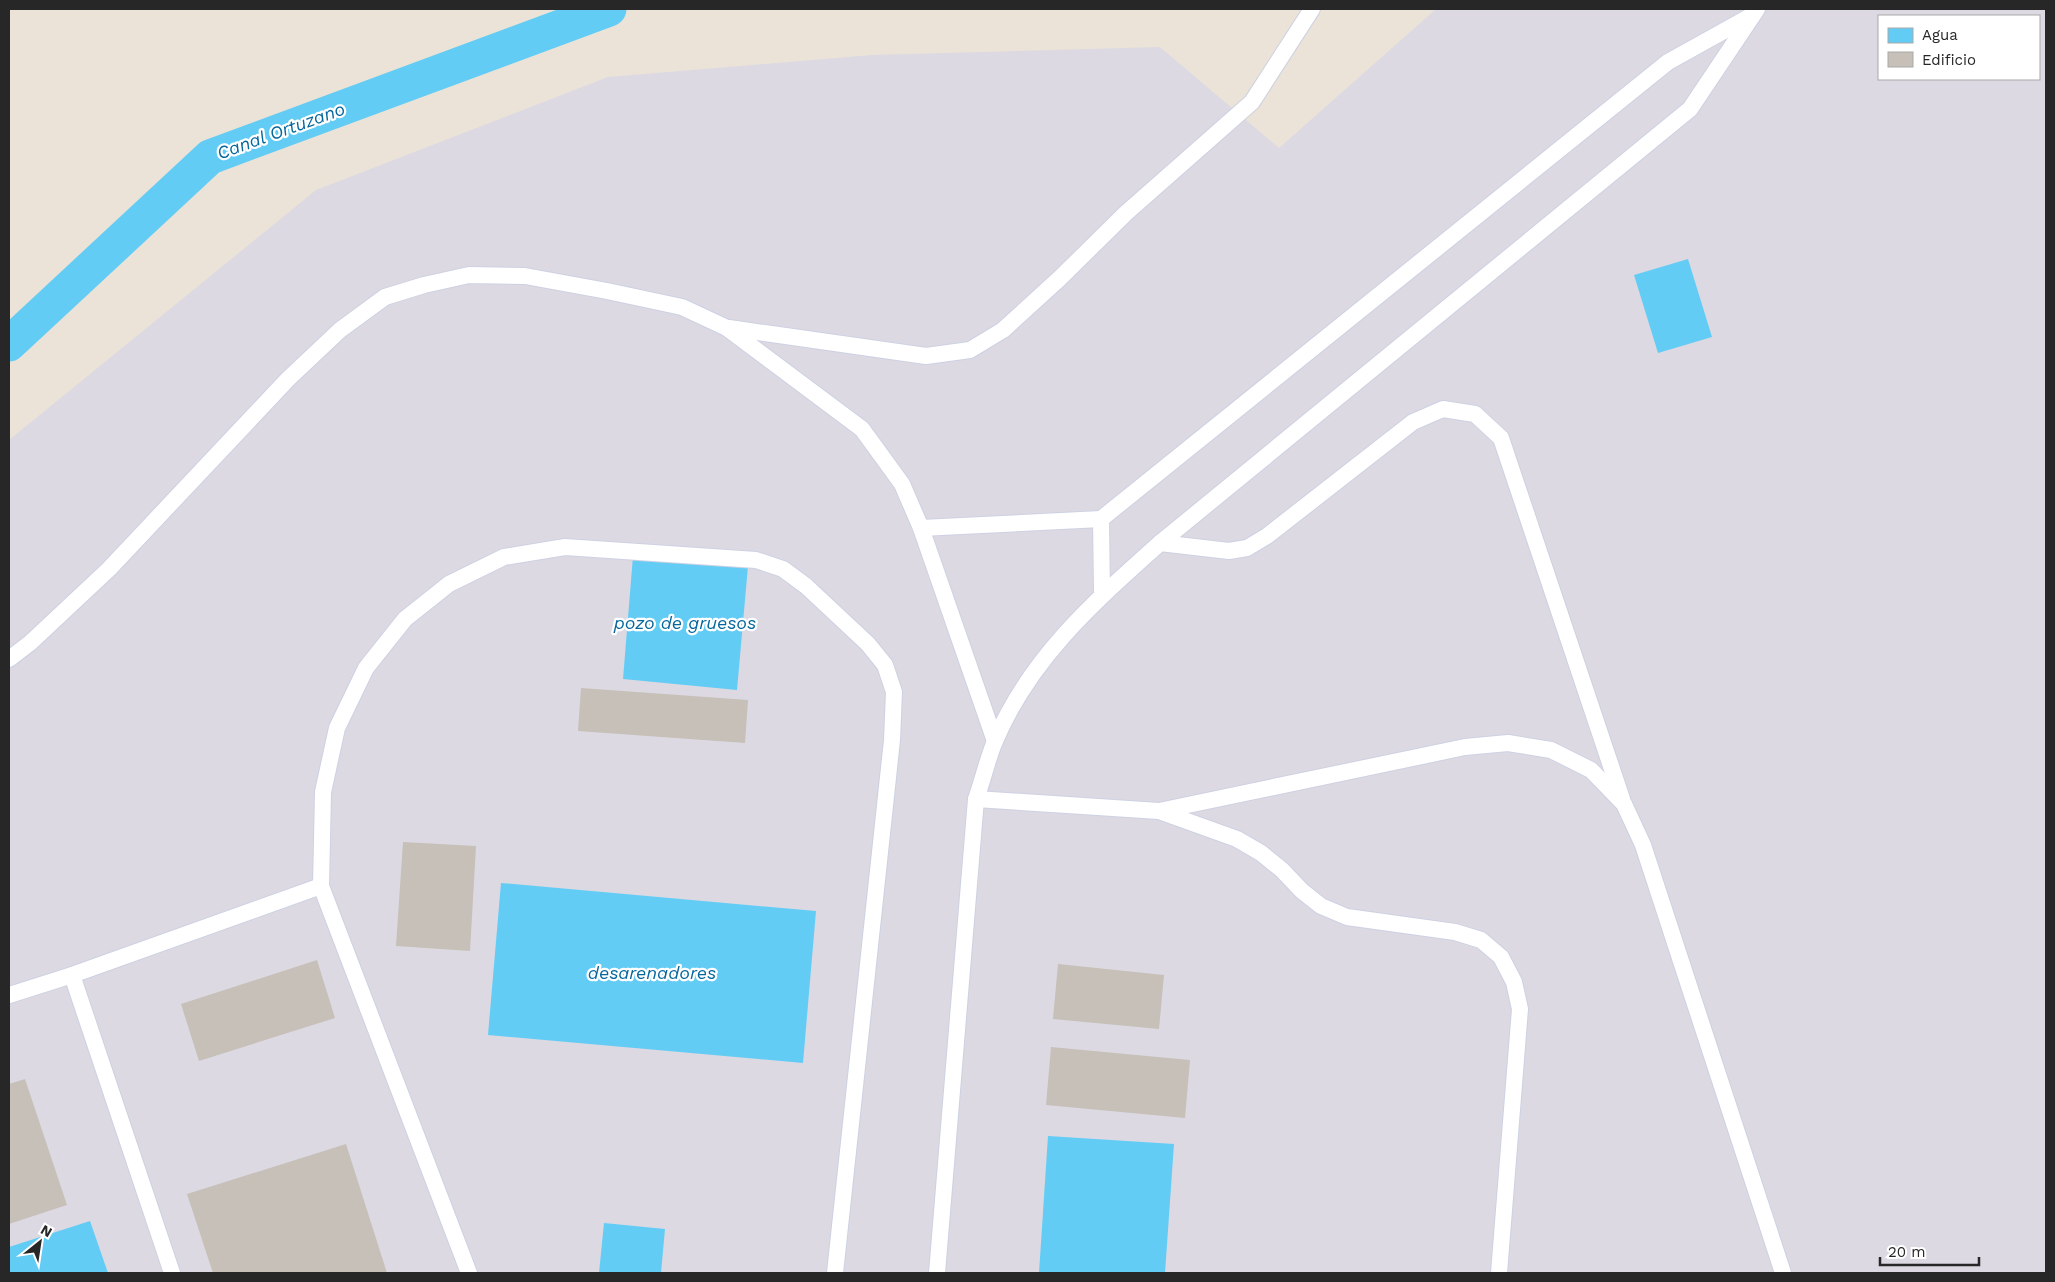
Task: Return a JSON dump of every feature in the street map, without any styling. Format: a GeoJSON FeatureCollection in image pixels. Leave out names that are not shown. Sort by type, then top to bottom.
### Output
{"type":"FeatureCollection","features":[{"type":"Feature","properties":{"kind":"lane"},"geometry":{"type":"LineString","coordinates":[[727,328],[926,356],[970,350],[1003,330],[1060,278],[1126,213],[1252,102],[1312,9]]}},
{"type":"Feature","properties":{"kind":"lane"},"geometry":{"type":"LineString","coordinates":[[921,528],[1101,519],[1668,62],[1755,11]]}},
{"type":"Feature","properties":{"kind":"lane"},"geometry":{"type":"LineString","coordinates":[[937,1273],[976,799],[995,741],[1022,691],[1046,654],[1102,594],[1160,544],[1690,109],[1755,11]]}},
{"type":"Feature","properties":{"kind":"lane"},"geometry":{"type":"LineString","coordinates":[[9,659],[30,643],[109,569],[295,373],[340,330],[385,298],[424,285],[469,275],[525,276],[682,307],[727,328],[862,429],[902,484],[921,528],[995,741]]}},
{"type":"Feature","properties":{"kind":"lane"},"geometry":{"type":"LineString","coordinates":[[1160,544],[1228,551],[1247,548],[1267,536],[1413,422],[1443,409],[1475,414],[1501,438],[1624,804],[1643,845],[1783,1273]]}},
{"type":"Feature","properties":{"kind":"lane"},"geometry":{"type":"LineString","coordinates":[[1101,519],[1102,594]]}},
{"type":"Feature","properties":{"kind":"lane"},"geometry":{"type":"LineString","coordinates":[[469,1273],[320,886],[323,792],[337,728],[366,668],[405,620],[449,584],[504,557],[564,547],[756,560],[783,569],[806,586],[868,644],[885,665],[894,692],[892,740],[835,1273]]}},
{"type":"Feature","properties":{"kind":"lane"},"geometry":{"type":"LineString","coordinates":[[976,799],[1159,811],[1465,747],[1508,743],[1551,750],[1591,770],[1624,804]]}},
{"type":"Feature","properties":{"kind":"lane"},"geometry":{"type":"LineString","coordinates":[[1159,811],[1237,839],[1261,853],[1321,906],[1347,918],[1455,932],[1481,940],[1501,957],[1514,982],[1520,1009],[1499,1273]]}},
{"type":"Feature","properties":{"kind":"lane"},"geometry":{"type":"LineString","coordinates":[[9,995],[72,976],[320,886]]}},
{"type":"Feature","properties":{"kind":"lane"},"geometry":{"type":"LineString","coordinates":[[72,976],[172,1273]]}},
{"type":"Feature","properties":{"kind":"shaded area"},"geometry":{"type":"Polygon","coordinates":[[[1436,9],[2046,9],[2046,1273],[9,1273],[9,440],[316,190],[608,77],[872,55],[1160,47],[1279,148],[1436,9]]]}},
{"type":"Feature","properties":{"kind":"water"},"geometry":{"type":"Polygon","coordinates":[[[1688,259],[1712,337],[1658,353],[1634,275],[1688,259]]]}},
{"type":"Feature","properties":{"kind":"water","name":"pozo de gruesos"},"geometry":{"type":"Polygon","coordinates":[[[633,556],[748,566],[737,690],[623,679],[633,556]]]}},
{"type":"Feature","properties":{"kind":"water","name":"desarenadores"},"geometry":{"type":"Polygon","coordinates":[[[501,883],[816,911],[803,1063],[488,1035],[501,883]]]}},
{"type":"Feature","properties":{"kind":"water"},"geometry":{"type":"Polygon","coordinates":[[[1048,1136],[1174,1144],[1165,1273],[1039,1273],[1048,1136]]]}},
{"type":"Feature","properties":{"kind":"water"},"geometry":{"type":"Polygon","coordinates":[[[90,1221],[108,1273],[9,1273],[9,1247],[90,1221]]]}},
{"type":"Feature","properties":{"kind":"water"},"geometry":{"type":"Polygon","coordinates":[[[604,1223],[665,1229],[661,1273],[599,1273],[604,1223]]]}},
{"type":"Feature","properties":{"kind":"building"},"geometry":{"type":"Polygon","coordinates":[[[581,688],[748,700],[745,743],[578,731],[581,688]]]}},
{"type":"Feature","properties":{"kind":"building"},"geometry":{"type":"Polygon","coordinates":[[[403,842],[476,846],[470,951],[396,946],[403,842]]]}},
{"type":"Feature","properties":{"kind":"building"},"geometry":{"type":"Polygon","coordinates":[[[317,960],[335,1018],[199,1061],[181,1004],[317,960]]]}},
{"type":"Feature","properties":{"kind":"building"},"geometry":{"type":"Polygon","coordinates":[[[1058,964],[1164,975],[1159,1029],[1053,1019],[1058,964]]]}},
{"type":"Feature","properties":{"kind":"building"},"geometry":{"type":"Polygon","coordinates":[[[1051,1047],[1190,1060],[1185,1118],[1046,1105],[1051,1047]]]}},
{"type":"Feature","properties":{"kind":"building"},"geometry":{"type":"Polygon","coordinates":[[[25,1079],[67,1205],[9,1224],[9,1084],[25,1079]]]}},
{"type":"Feature","properties":{"kind":"building"},"geometry":{"type":"Polygon","coordinates":[[[346,1144],[387,1273],[213,1273],[187,1194],[346,1144]]]}},
{"type":"Feature","properties":{"kind":"waterway","name":"Canal Ortuzano"},"geometry":{"type":"LineString","coordinates":[[9,344],[210,157],[609,9]]}}]}
